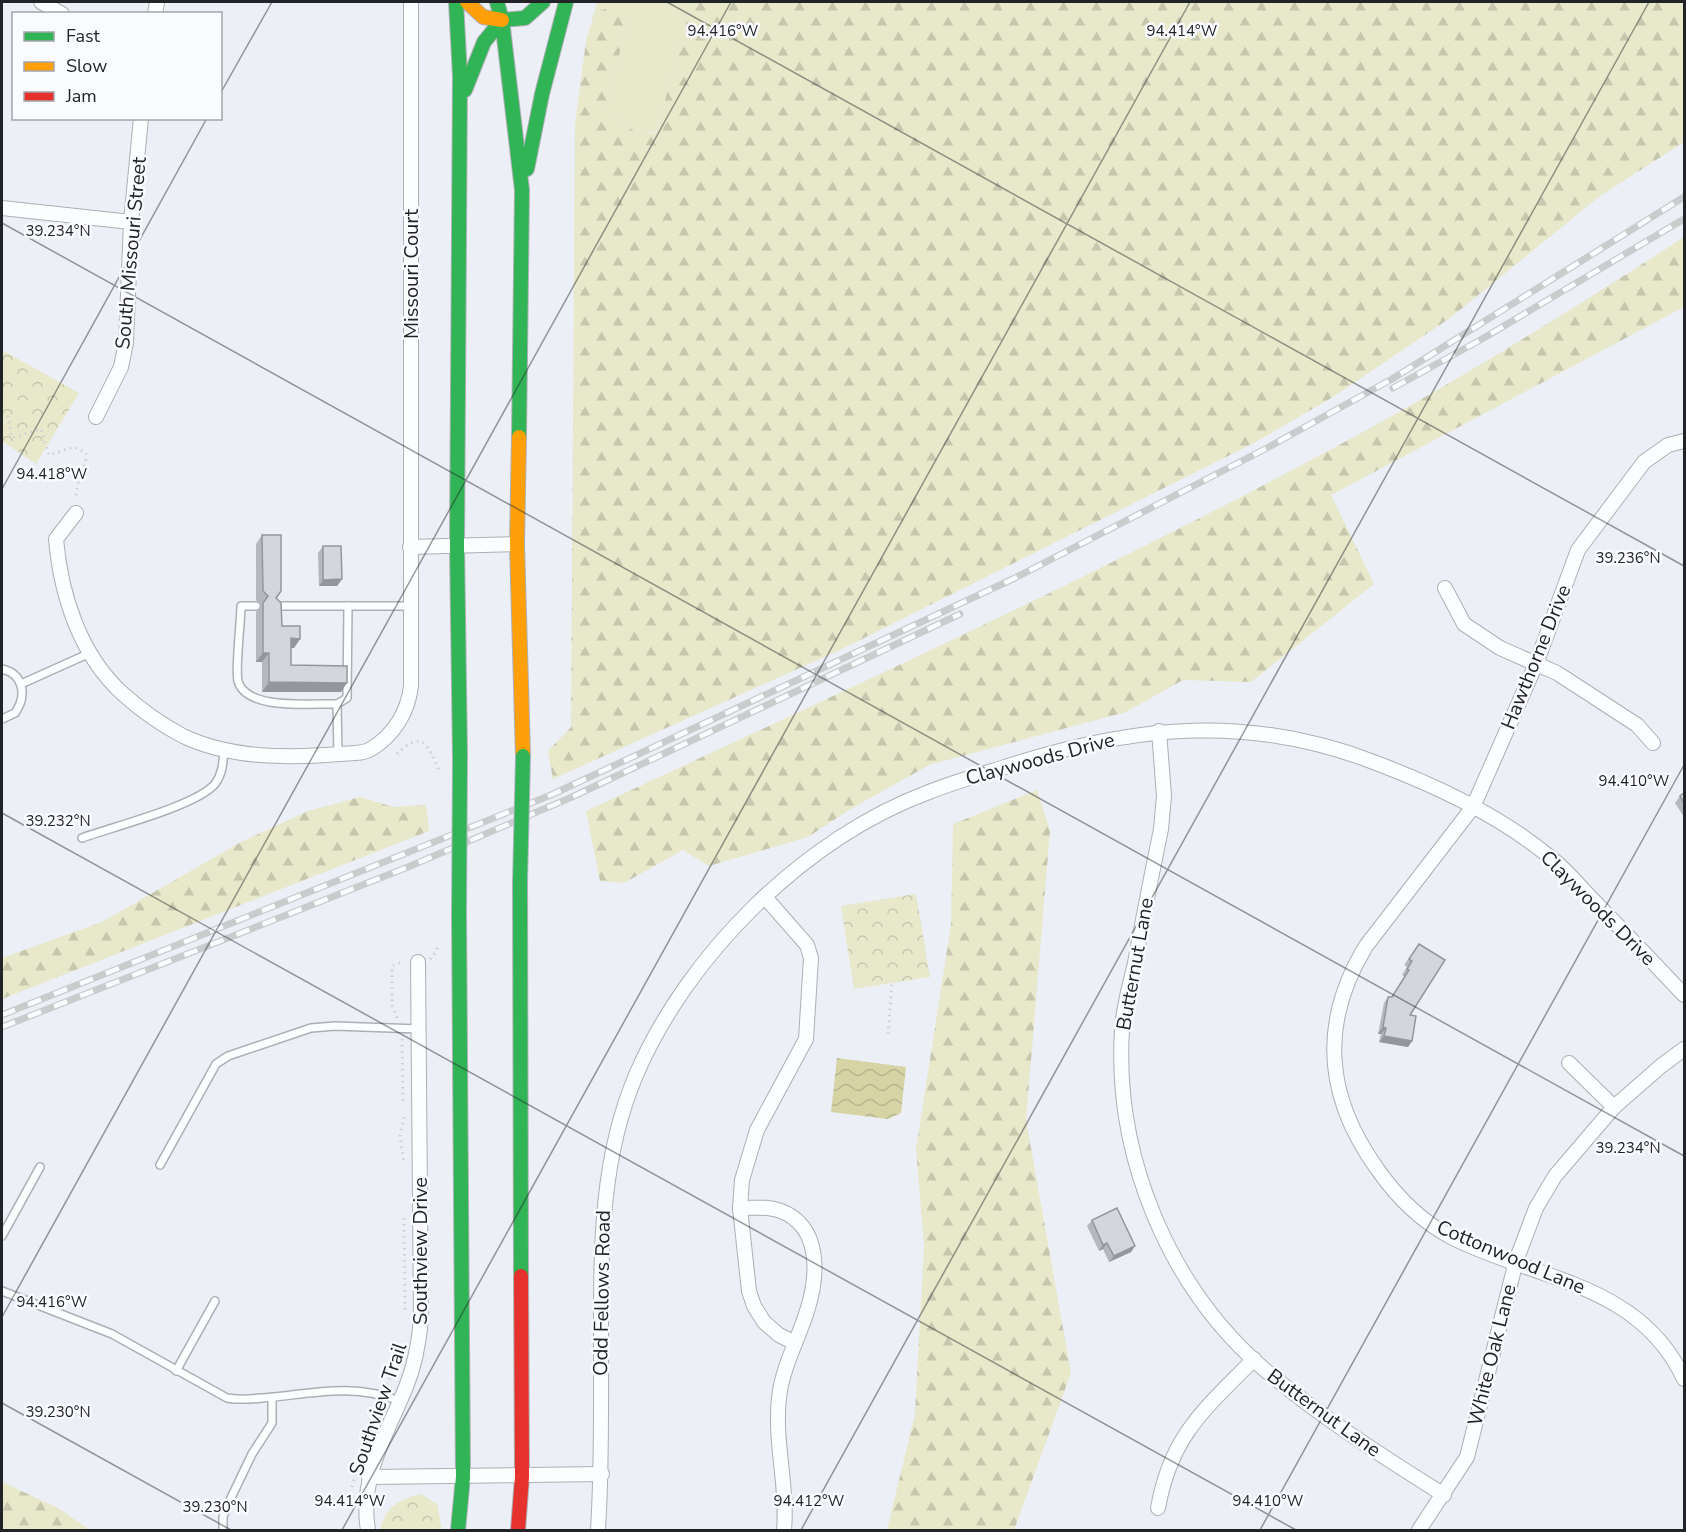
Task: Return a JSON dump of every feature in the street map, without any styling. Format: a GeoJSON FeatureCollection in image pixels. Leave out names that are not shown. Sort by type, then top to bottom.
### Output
{"type":"FeatureCollection","features":[{"type":"Feature","properties":{"kind":"main road"},"geometry":{"type":"LineString","coordinates":[[456,2],[459,114],[457,545],[463,1477],[458,1530]]}},
{"type":"Feature","properties":{"kind":"main road"},"geometry":{"type":"LineString","coordinates":[[468,2],[483,17],[502,20],[525,18],[543,2]]}},
{"type":"Feature","properties":{"kind":"main road"},"geometry":{"type":"LineString","coordinates":[[497,2],[502,20],[522,190],[517,544],[523,756],[520,882],[522,1477],[518,1530]]}},
{"type":"Feature","properties":{"kind":"main road"},"geometry":{"type":"LineString","coordinates":[[522,190],[542,94],[566,2]]}},
{"type":"Feature","properties":{"kind":"main road"},"geometry":{"type":"LineString","coordinates":[[459,114],[474,64],[484,42],[513,4]]}},
{"type":"Feature","properties":{"kind":"street"},"geometry":{"type":"LineString","coordinates":[[41,2],[58,12]]}},
{"type":"Feature","properties":{"kind":"street","name":"Missouri Court"},"geometry":{"type":"LineString","coordinates":[[76,513],[56,539],[58,568],[75,624],[90,653],[122,693],[147,713],[183,736],[224,749],[264,756],[338,754],[370,750],[397,726],[411,686],[411,2]]}},
{"type":"Feature","properties":{"kind":"street","name":"South Missouri Street"},"geometry":{"type":"LineString","coordinates":[[96,417],[121,367],[126,343],[131,222],[141,120]]}},
{"type":"Feature","properties":{"kind":"street"},"geometry":{"type":"LineString","coordinates":[[2,208],[131,222]]}},
{"type":"Feature","properties":{"kind":"street","name":"Hawthorne Drive"},"geometry":{"type":"LineString","coordinates":[[1473,807],[1536,664],[1578,550],[1644,462],[1668,445],[1684,441]]}},
{"type":"Feature","properties":{"kind":"street"},"geometry":{"type":"LineString","coordinates":[[410,547],[517,544]]}},
{"type":"Feature","properties":{"kind":"street"},"geometry":{"type":"LineString","coordinates":[[1445,588],[1464,624],[1500,648],[1557,673],[1637,725],[1653,743]]}},
{"type":"Feature","properties":{"kind":"street","name":"Claywoods Drive"},"geometry":{"type":"LineString","coordinates":[[643,1062],[664,1020],[697,972],[735,927],[765,897],[823,850],[873,818],[926,792],[1096,740],[1159,731],[1244,731],[1313,742],[1374,762],[1473,807],[1552,858],[1684,995]]}},
{"type":"Feature","properties":{"kind":"street","name":"Butternut Lane"},"geometry":{"type":"LineString","coordinates":[[1159,731],[1164,796],[1161,829],[1122,1028],[1121,1071],[1127,1121],[1136,1164],[1152,1211],[1174,1257],[1201,1300],[1254,1359],[1350,1435],[1444,1495]]}},
{"type":"Feature","properties":{"kind":"street","name":"Cottonwood Lane"},"geometry":{"type":"LineString","coordinates":[[1473,807],[1366,946],[1354,965],[1338,1010],[1334,1057],[1342,1104],[1361,1146],[1406,1204],[1430,1225],[1453,1238],[1583,1286],[1633,1314],[1679,1351],[1684,1378]]}},
{"type":"Feature","properties":{"kind":"street"},"geometry":{"type":"LineString","coordinates":[[765,897],[807,945],[811,958],[806,1038],[754,1138],[742,1180],[740,1208],[749,1291],[754,1306],[764,1322],[779,1335],[795,1343]]}},
{"type":"Feature","properties":{"kind":"street","name":"Southview Drive"},"geometry":{"type":"LineString","coordinates":[[368,1530],[366,1499],[369,1477],[376,1450],[399,1401],[415,1359],[421,1319],[418,962]]}},
{"type":"Feature","properties":{"kind":"street","name":"White Oak Lane"},"geometry":{"type":"LineString","coordinates":[[1419,1530],[1467,1457],[1515,1261],[1536,1209],[1555,1176],[1614,1107],[1660,1066],[1684,1049]]}},
{"type":"Feature","properties":{"kind":"street","name":"Odd Fellows Road"},"geometry":{"type":"LineString","coordinates":[[598,1530],[602,1474],[601,1264],[604,1195],[616,1134],[643,1062]]}},
{"type":"Feature","properties":{"kind":"street"},"geometry":{"type":"LineString","coordinates":[[1569,1063],[1614,1107]]}},
{"type":"Feature","properties":{"kind":"street"},"geometry":{"type":"LineString","coordinates":[[740,1208],[769,1208],[782,1212],[804,1228],[812,1243],[814,1257],[813,1287],[779,1397],[777,1419],[785,1513],[784,1530]]}},
{"type":"Feature","properties":{"kind":"street"},"geometry":{"type":"LineString","coordinates":[[1158,1508],[1163,1479],[1186,1431],[1254,1359]]}},
{"type":"Feature","properties":{"kind":"street"},"geometry":{"type":"LineString","coordinates":[[369,1477],[522,1477],[602,1474]]}},
{"type":"Feature","properties":{"kind":"lane"},"geometry":{"type":"LineString","coordinates":[[256,606],[241,606],[238,681],[247,696],[259,702],[337,704],[346,698],[348,606]]}},
{"type":"Feature","properties":{"kind":"lane"},"geometry":{"type":"LineString","coordinates":[[275,606],[411,606]]}},
{"type":"Feature","properties":{"kind":"lane"},"geometry":{"type":"LineString","coordinates":[[21,684],[90,653]]}},
{"type":"Feature","properties":{"kind":"lane"},"geometry":{"type":"LineString","coordinates":[[2,669],[16,676],[21,684],[23,695],[21,705],[15,713],[2,719]]}},
{"type":"Feature","properties":{"kind":"lane"},"geometry":{"type":"LineString","coordinates":[[337,704],[338,754]]}},
{"type":"Feature","properties":{"kind":"lane"},"geometry":{"type":"LineString","coordinates":[[82,838],[193,799],[213,786],[222,774],[224,749]]}},
{"type":"Feature","properties":{"kind":"lane"},"geometry":{"type":"LineString","coordinates":[[160,1165],[216,1064],[228,1056],[311,1029],[419,1029]]}},
{"type":"Feature","properties":{"kind":"lane"},"geometry":{"type":"LineString","coordinates":[[2,1236],[40,1167]]}},
{"type":"Feature","properties":{"kind":"lane"},"geometry":{"type":"LineString","coordinates":[[2,1291],[112,1334],[227,1398],[272,1397],[348,1389],[383,1395],[399,1401]]}},
{"type":"Feature","properties":{"kind":"lane"},"geometry":{"type":"LineString","coordinates":[[176,1371],[215,1300]]}},
{"type":"Feature","properties":{"kind":"lane"},"geometry":{"type":"LineString","coordinates":[[223,1530],[223,1517],[229,1502],[252,1454],[272,1423],[272,1397]]}},
{"type":"Feature","properties":{"kind":"path"},"geometry":{"type":"LineString","coordinates":[[2,413],[8,417],[12,438],[41,429],[49,454],[74,447],[86,453],[87,461],[76,486],[76,513]]}},
{"type":"Feature","properties":{"kind":"path"},"geometry":{"type":"LineString","coordinates":[[397,754],[408,743],[414,740],[421,741],[429,749],[441,777]]}},
{"type":"Feature","properties":{"kind":"path"},"geometry":{"type":"LineString","coordinates":[[404,1172],[400,1136],[404,1119],[401,1028],[392,1005],[392,966],[405,960],[418,962],[433,958],[438,942]]}},
{"type":"Feature","properties":{"kind":"path"},"geometry":{"type":"LineString","coordinates":[[888,1034],[892,1010],[892,983]]}},
{"type":"Feature","properties":{"kind":"path"},"geometry":{"type":"LineString","coordinates":[[404,1211],[405,1313]]}},
{"type":"Feature","properties":{"kind":"path","name":"Southview Trail"},"geometry":{"type":"LineString","coordinates":[[352,1496],[353,1477],[404,1341]]}},
{"type":"Feature","properties":{"kind":"green space"},"geometry":{"type":"Polygon","coordinates":[[[597,2],[699,2],[689,13],[656,132],[639,134],[605,111],[629,16],[594,13],[597,2]]]}},
{"type":"Feature","properties":{"kind":"green space"},"geometry":{"type":"Polygon","coordinates":[[[699,2],[1684,2],[1684,142],[1600,196],[1450,318],[1333,397],[1254,443],[844,648],[553,779],[548,751],[571,727],[575,124],[586,41],[594,13],[613,6],[629,16],[605,111],[639,134],[656,133],[689,13],[699,2]]]}},
{"type":"Feature","properties":{"kind":"green space"},"geometry":{"type":"Polygon","coordinates":[[[1684,237],[1684,307],[1331,495],[1374,584],[1251,682],[1183,680],[1126,712],[929,765],[849,810],[808,837],[709,866],[683,850],[624,883],[600,881],[586,811],[992,621],[1194,521],[1392,416],[1576,306],[1684,237]]]}},
{"type":"Feature","properties":{"kind":"green space"},"geometry":{"type":"Polygon","coordinates":[[[2,350],[79,393],[36,464],[2,441],[2,350]]]}},
{"type":"Feature","properties":{"kind":"green space"},"geometry":{"type":"Polygon","coordinates":[[[1037,790],[1050,831],[1026,1120],[1071,1373],[1014,1530],[887,1530],[915,1414],[924,1246],[916,1149],[951,925],[953,824],[1037,790]]]}},
{"type":"Feature","properties":{"kind":"green space"},"geometry":{"type":"Polygon","coordinates":[[[360,797],[394,807],[426,805],[429,831],[2,999],[2,958],[102,922],[241,842],[308,811],[360,797]]]}},
{"type":"Feature","properties":{"kind":"green space"},"geometry":{"type":"Polygon","coordinates":[[[916,894],[930,977],[854,989],[841,906],[916,894]]]}},
{"type":"Feature","properties":{"kind":"green space"},"geometry":{"type":"Polygon","coordinates":[[[2,1482],[58,1508],[90,1530],[2,1530],[2,1482]]]}},
{"type":"Feature","properties":{"kind":"green space"},"geometry":{"type":"Polygon","coordinates":[[[421,1494],[437,1504],[442,1530],[380,1530],[389,1510],[407,1498],[421,1494]]]}},
{"type":"Feature","properties":{"kind":"water"},"geometry":{"type":"Polygon","coordinates":[[[837,1058],[906,1067],[901,1113],[888,1119],[831,1112],[837,1058]]]}},
{"type":"Feature","properties":{"kind":"building"},"geometry":{"type":"Polygon","coordinates":[[[262,535],[281,535],[281,591],[276,598],[281,603],[282,626],[300,626],[300,639],[291,638],[291,665],[347,666],[347,683],[269,682],[269,653],[263,653],[263,603],[268,596],[263,591],[262,535]]]}},
{"type":"Feature","properties":{"kind":"building"},"geometry":{"type":"Polygon","coordinates":[[[323,546],[341,546],[342,579],[323,580],[323,546]]]}},
{"type":"Feature","properties":{"kind":"building"},"geometry":{"type":"Polygon","coordinates":[[[1419,944],[1445,960],[1410,1015],[1416,1016],[1412,1041],[1384,1036],[1386,1028],[1383,1027],[1388,997],[1392,997],[1409,970],[1407,969],[1412,961],[1409,959],[1419,944]]]}},
{"type":"Feature","properties":{"kind":"building"},"geometry":{"type":"Polygon","coordinates":[[[1117,1208],[1135,1246],[1114,1256],[1107,1243],[1103,1245],[1092,1220],[1117,1208]]]}},
{"type":"Feature","properties":{"kind":"railway"},"geometry":{"type":"LineString","coordinates":[[2,1015],[551,795],[1015,578],[1267,448],[1392,379],[1684,197]]}},
{"type":"Feature","properties":{"kind":"railway"},"geometry":{"type":"LineString","coordinates":[[1393,388],[1482,339],[1684,219]]}},
{"type":"Feature","properties":{"kind":"railway"},"geometry":{"type":"LineString","coordinates":[[2,1027],[408,867],[572,797],[960,614]]}},
{"type":"Feature","properties":{"kind":"traffic: fast"},"geometry":{"type":"LineString","coordinates":[[456,2],[460,76],[457,545],[460,757]]}},
{"type":"Feature","properties":{"kind":"traffic: fast"},"geometry":{"type":"LineString","coordinates":[[497,2],[502,20],[522,190],[519,437]]}},
{"type":"Feature","properties":{"kind":"traffic: fast"},"geometry":{"type":"LineString","coordinates":[[502,20],[525,18],[543,2]]}},
{"type":"Feature","properties":{"kind":"traffic: fast"},"geometry":{"type":"LineString","coordinates":[[527,169],[542,94],[566,2]]}},
{"type":"Feature","properties":{"kind":"traffic: fast"},"geometry":{"type":"LineString","coordinates":[[465,90],[484,42],[502,20]]}},
{"type":"Feature","properties":{"kind":"traffic: fast"},"geometry":{"type":"LineString","coordinates":[[520,882],[523,756]]}},
{"type":"Feature","properties":{"kind":"traffic: fast"},"geometry":{"type":"LineString","coordinates":[[459,914],[460,757]]}},
{"type":"Feature","properties":{"kind":"traffic: fast"},"geometry":{"type":"LineString","coordinates":[[520,882],[521,1276]]}},
{"type":"Feature","properties":{"kind":"traffic: fast"},"geometry":{"type":"LineString","coordinates":[[458,1530],[463,1477],[459,914]]}},
{"type":"Feature","properties":{"kind":"traffic: slow"},"geometry":{"type":"LineString","coordinates":[[467,2],[483,17],[502,20]]}},
{"type":"Feature","properties":{"kind":"traffic: slow"},"geometry":{"type":"LineString","coordinates":[[519,437],[517,544],[523,756]]}},
{"type":"Feature","properties":{"kind":"traffic: jam"},"geometry":{"type":"LineString","coordinates":[[518,1530],[522,1477],[521,1276]]}}]}
